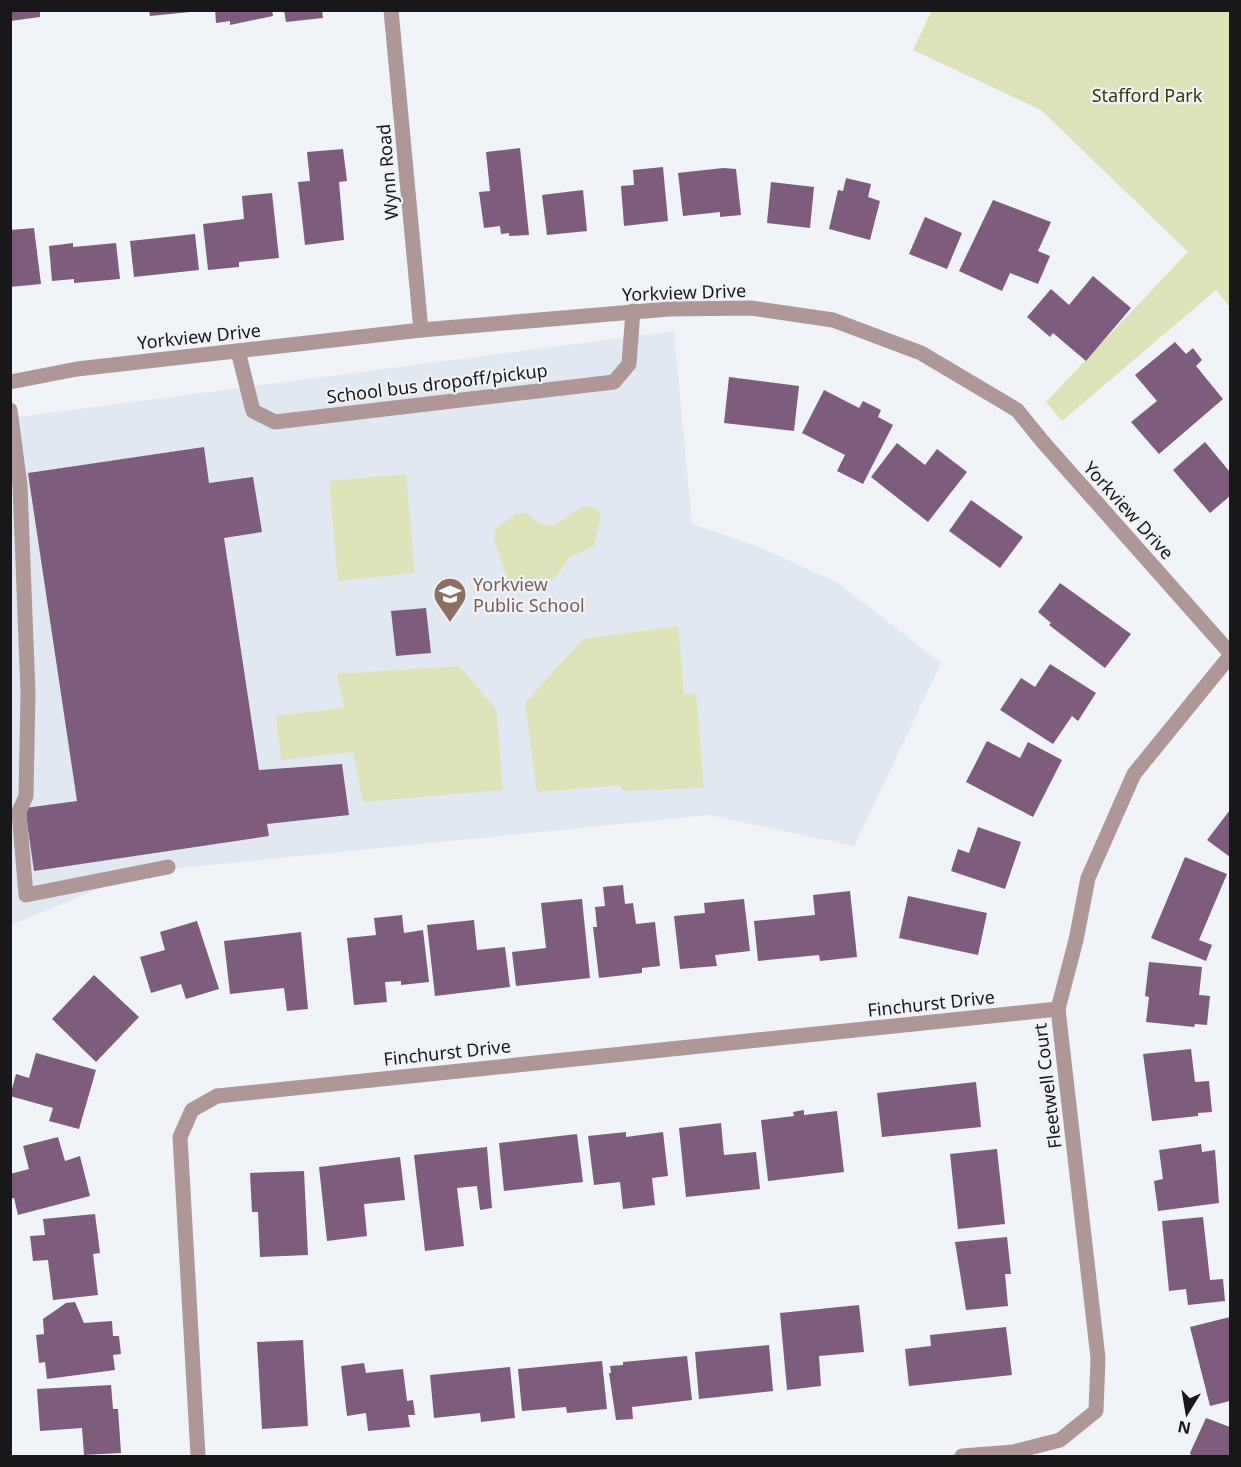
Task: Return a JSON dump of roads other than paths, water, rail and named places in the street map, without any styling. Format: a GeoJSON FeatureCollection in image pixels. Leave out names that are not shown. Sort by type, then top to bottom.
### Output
{"type":"FeatureCollection","features":[{"type":"Feature","properties":{"kind":"street","name":"Wynn Road"},"geometry":{"type":"LineString","coordinates":[[391,10],[421,330]]}},
{"type":"Feature","properties":{"kind":"street","name":"Yorkview Drive"},"geometry":{"type":"LineString","coordinates":[[10,382],[77,369],[421,330],[633,312],[751,308],[833,320],[921,353],[1017,410],[1230,655]]}},
{"type":"Feature","properties":{"kind":"street","name":"School bus dropoff/pickup"},"geometry":{"type":"LineString","coordinates":[[238,351],[253,411],[275,422],[614,382],[629,364],[633,312]]}},
{"type":"Feature","properties":{"kind":"street"},"geometry":{"type":"LineString","coordinates":[[10,410],[20,485],[28,693],[26,796],[19,812],[26,895],[168,867]]}},
{"type":"Feature","properties":{"kind":"street","name":"Fleetwell Court"},"geometry":{"type":"LineString","coordinates":[[962,1456],[1013,1452],[1060,1440],[1096,1411],[1098,1358],[1058,1010],[1076,940],[1088,878],[1134,774],[1230,655]]}},
{"type":"Feature","properties":{"kind":"street","name":"Finchurst Drive"},"geometry":{"type":"LineString","coordinates":[[198,1456],[180,1137],[192,1110],[217,1096],[1058,1010]]}},
{"type":"Feature","properties":{"kind":"place","name":"Yorkview Public School"},"geometry":{"type":"Point","coordinates":[450,623]}},
{"type":"Feature","properties":{"kind":"park label","name":"Stafford Park"},"geometry":{"type":"Point","coordinates":[1147,95]}}]}
